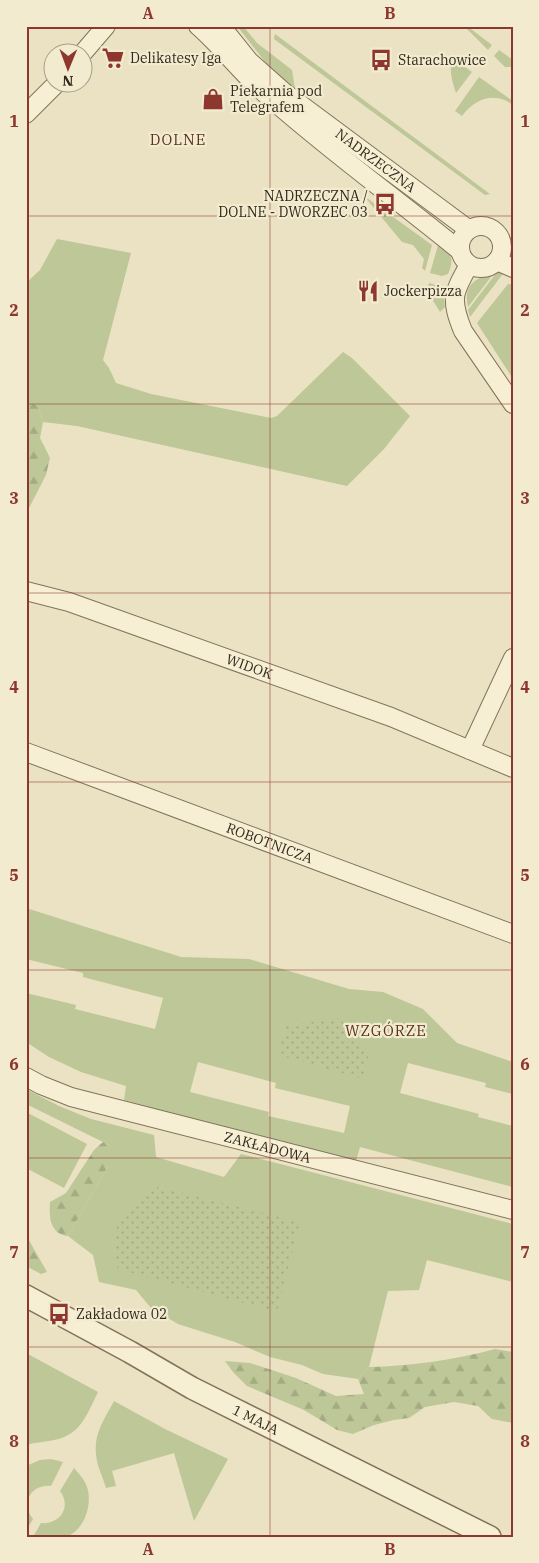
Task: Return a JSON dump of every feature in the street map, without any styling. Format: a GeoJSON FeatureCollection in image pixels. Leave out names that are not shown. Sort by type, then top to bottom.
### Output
{"type":"FeatureCollection","features":[{"type":"Feature","properties":{"kind":"street"},"geometry":{"type":"LineString","coordinates":[[92,42],[106,26]]}},
{"type":"Feature","properties":{"kind":"street","name":"NADRZECZNA"},"geometry":{"type":"LineString","coordinates":[[198,26],[259,88],[366,177],[417,215],[459,250]]}},
{"type":"Feature","properties":{"kind":"street","name":"NADRZECZNA"},"geometry":{"type":"LineString","coordinates":[[221,26],[249,61],[285,93],[468,229]]}},
{"type":"Feature","properties":{"kind":"street"},"geometry":{"type":"LineString","coordinates":[[26,114],[48,92]]}},
{"type":"Feature","properties":{"kind":"street"},"geometry":{"type":"LineString","coordinates":[[476,226],[488,226],[499,235],[506,256],[486,268],[469,265],[459,250],[461,237],[468,229],[476,226]]}},
{"type":"Feature","properties":{"kind":"street"},"geometry":{"type":"LineString","coordinates":[[469,265],[457,287],[454,296],[454,306],[463,331],[513,404]]}},
{"type":"Feature","properties":{"kind":"street","name":"WIDOK"},"geometry":{"type":"LineString","coordinates":[[26,591],[68,602],[391,717],[513,768]]}},
{"type":"Feature","properties":{"kind":"street"},"geometry":{"type":"LineString","coordinates":[[470,750],[511,666]]}},
{"type":"Feature","properties":{"kind":"street","name":"ROBOTNICZA"},"geometry":{"type":"LineString","coordinates":[[26,752],[513,934]]}},
{"type":"Feature","properties":{"kind":"street","name":"ZAKŁADOWA"},"geometry":{"type":"LineString","coordinates":[[26,1076],[41,1085],[72,1097],[513,1210]]}},
{"type":"Feature","properties":{"kind":"street","name":"1 MAJA"},"geometry":{"type":"LineString","coordinates":[[26,1296],[192,1388],[490,1537]]}},
{"type":"Feature","properties":{"kind":"green space"},"geometry":{"type":"Polygon","coordinates":[[[237,26],[243,26],[257,43],[292,70],[296,96],[284,86],[237,26]]]}},
{"type":"Feature","properties":{"kind":"green space"},"geometry":{"type":"Polygon","coordinates":[[[464,26],[467,26],[492,45],[488,50],[464,26]]]}},
{"type":"Feature","properties":{"kind":"green space"},"geometry":{"type":"Polygon","coordinates":[[[275,34],[490,194],[485,195],[274,39],[275,34]]]}},
{"type":"Feature","properties":{"kind":"green space"},"geometry":{"type":"Polygon","coordinates":[[[499,50],[513,60],[513,67],[505,67],[494,56],[499,50]]]}},
{"type":"Feature","properties":{"kind":"green space"},"geometry":{"type":"Polygon","coordinates":[[[454,59],[472,72],[456,93],[451,72],[451,64],[454,59]]]}},
{"type":"Feature","properties":{"kind":"green space"},"geometry":{"type":"Polygon","coordinates":[[[479,77],[513,101],[513,105],[499,98],[492,98],[479,101],[462,116],[455,111],[479,77]]]}},
{"type":"Feature","properties":{"kind":"green space"},"geometry":{"type":"Polygon","coordinates":[[[364,196],[432,245],[425,271],[422,268],[424,259],[413,245],[402,242],[364,196]]]}},
{"type":"Feature","properties":{"kind":"green space"},"geometry":{"type":"Polygon","coordinates":[[[57,239],[131,253],[103,360],[116,383],[151,394],[271,418],[277,416],[343,352],[352,358],[410,416],[384,449],[347,486],[77,426],[43,422],[39,409],[26,402],[26,283],[40,270],[57,239]]]}},
{"type":"Feature","properties":{"kind":"green space"},"geometry":{"type":"Polygon","coordinates":[[[439,242],[451,256],[448,274],[442,276],[430,273],[439,242]]]}},
{"type":"Feature","properties":{"kind":"green space"},"geometry":{"type":"Polygon","coordinates":[[[505,271],[470,317],[468,310],[497,272],[505,271]]]}},
{"type":"Feature","properties":{"kind":"green space"},"geometry":{"type":"Polygon","coordinates":[[[494,273],[468,307],[467,293],[472,284],[481,277],[494,273]]]}},
{"type":"Feature","properties":{"kind":"green space"},"geometry":{"type":"Polygon","coordinates":[[[429,283],[443,291],[445,307],[440,312],[427,291],[429,283]]]}},
{"type":"Feature","properties":{"kind":"green space"},"geometry":{"type":"Polygon","coordinates":[[[508,284],[513,284],[513,379],[477,323],[508,284]]]}},
{"type":"Feature","properties":{"kind":"green space"},"geometry":{"type":"Polygon","coordinates":[[[26,401],[38,406],[43,422],[40,438],[50,458],[46,475],[29,508],[26,509],[26,401]]]}},
{"type":"Feature","properties":{"kind":"green space"},"geometry":{"type":"Polygon","coordinates":[[[26,908],[181,957],[249,959],[349,989],[383,992],[423,1009],[457,1043],[513,1062],[513,1094],[485,1087],[486,1083],[408,1063],[400,1093],[479,1114],[478,1117],[513,1126],[513,1187],[360,1147],[356,1161],[124,1100],[126,1086],[81,1072],[49,1057],[26,1042],[26,993],[76,1005],[75,1009],[155,1029],[163,998],[83,977],[83,973],[26,959],[26,908]],[[198,1062],[190,1092],[269,1112],[268,1116],[344,1133],[350,1106],[275,1088],[276,1083],[198,1062]]]}},
{"type":"Feature","properties":{"kind":"green space"},"geometry":{"type":"Polygon","coordinates":[[[339,1018],[369,1051],[364,1079],[278,1055],[286,1026],[339,1018]]]}},
{"type":"Feature","properties":{"kind":"green space"},"geometry":{"type":"Polygon","coordinates":[[[26,1089],[59,1106],[91,1119],[154,1135],[156,1157],[224,1177],[241,1154],[513,1224],[513,1282],[427,1260],[419,1290],[388,1291],[369,1367],[358,1379],[323,1374],[302,1365],[270,1357],[235,1342],[178,1324],[151,1308],[136,1290],[99,1282],[93,1255],[68,1236],[108,1166],[110,1146],[26,1104],[26,1089]]]}},
{"type":"Feature","properties":{"kind":"green space"},"geometry":{"type":"Polygon","coordinates":[[[26,1112],[87,1144],[64,1188],[26,1168],[26,1112]]]}},
{"type":"Feature","properties":{"kind":"green space"},"geometry":{"type":"Polygon","coordinates":[[[103,1142],[110,1146],[112,1154],[108,1166],[68,1236],[62,1235],[57,1232],[52,1224],[50,1202],[66,1193],[94,1150],[103,1142]]]}},
{"type":"Feature","properties":{"kind":"green space"},"geometry":{"type":"Polygon","coordinates":[[[158,1187],[300,1222],[277,1312],[118,1269],[114,1241],[119,1221],[130,1208],[158,1187]]]}},
{"type":"Feature","properties":{"kind":"green space"},"geometry":{"type":"Polygon","coordinates":[[[26,1235],[47,1272],[41,1274],[26,1266],[26,1235]]]}},
{"type":"Feature","properties":{"kind":"green space"},"geometry":{"type":"Polygon","coordinates":[[[26,1238],[39,1260],[40,1268],[34,1268],[26,1264],[26,1238]]]}},
{"type":"Feature","properties":{"kind":"green space"},"geometry":{"type":"Polygon","coordinates":[[[495,1349],[513,1352],[513,1423],[492,1419],[478,1406],[454,1402],[425,1407],[409,1418],[374,1425],[353,1434],[337,1430],[304,1410],[247,1386],[225,1361],[250,1363],[296,1378],[336,1396],[364,1394],[358,1379],[369,1367],[433,1362],[495,1349]]]}},
{"type":"Feature","properties":{"kind":"green space"},"geometry":{"type":"Polygon","coordinates":[[[26,1353],[98,1392],[86,1416],[71,1433],[54,1440],[26,1445],[26,1353]]]}},
{"type":"Feature","properties":{"kind":"green space"},"geometry":{"type":"Polygon","coordinates":[[[114,1401],[165,1429],[228,1459],[194,1521],[174,1453],[112,1471],[116,1486],[106,1488],[98,1465],[96,1447],[98,1432],[114,1401]]]}},
{"type":"Feature","properties":{"kind":"green space"},"geometry":{"type":"Polygon","coordinates":[[[51,1459],[63,1462],[51,1486],[38,1488],[30,1496],[28,1507],[33,1519],[26,1531],[26,1466],[40,1460],[51,1459]]]}},
{"type":"Feature","properties":{"kind":"green space"},"geometry":{"type":"Polygon","coordinates":[[[74,1468],[85,1482],[89,1494],[88,1509],[82,1524],[77,1530],[64,1537],[33,1537],[41,1523],[54,1521],[62,1514],[65,1503],[60,1491],[74,1468]]]}},
{"type":"Feature","properties":{"kind":"place","name":"Delikatesy Iga"},"geometry":{"type":"Point","coordinates":[113,58]}},
{"type":"Feature","properties":{"kind":"place","name":"Starachowice"},"geometry":{"type":"Point","coordinates":[381,60]}},
{"type":"Feature","properties":{"kind":"place","name":"Piekarnia pod Telegrafem"},"geometry":{"type":"Point","coordinates":[213,99]}},
{"type":"Feature","properties":{"kind":"place","name":"NADRZECZNA / DOLNE - DWORZEC 03"},"geometry":{"type":"Point","coordinates":[385,204]}},
{"type":"Feature","properties":{"kind":"place","name":"Jockerpizza"},"geometry":{"type":"Point","coordinates":[368,291]}},
{"type":"Feature","properties":{"kind":"place","name":"Zakładowa 02"},"geometry":{"type":"Point","coordinates":[59,1314]}},
{"type":"Feature","properties":{"kind":"district","name":"DOLNE"},"geometry":{"type":"Point","coordinates":[178,140]}},
{"type":"Feature","properties":{"kind":"district","name":"WZGÓRZE"},"geometry":{"type":"Point","coordinates":[386,1031]}}]}
